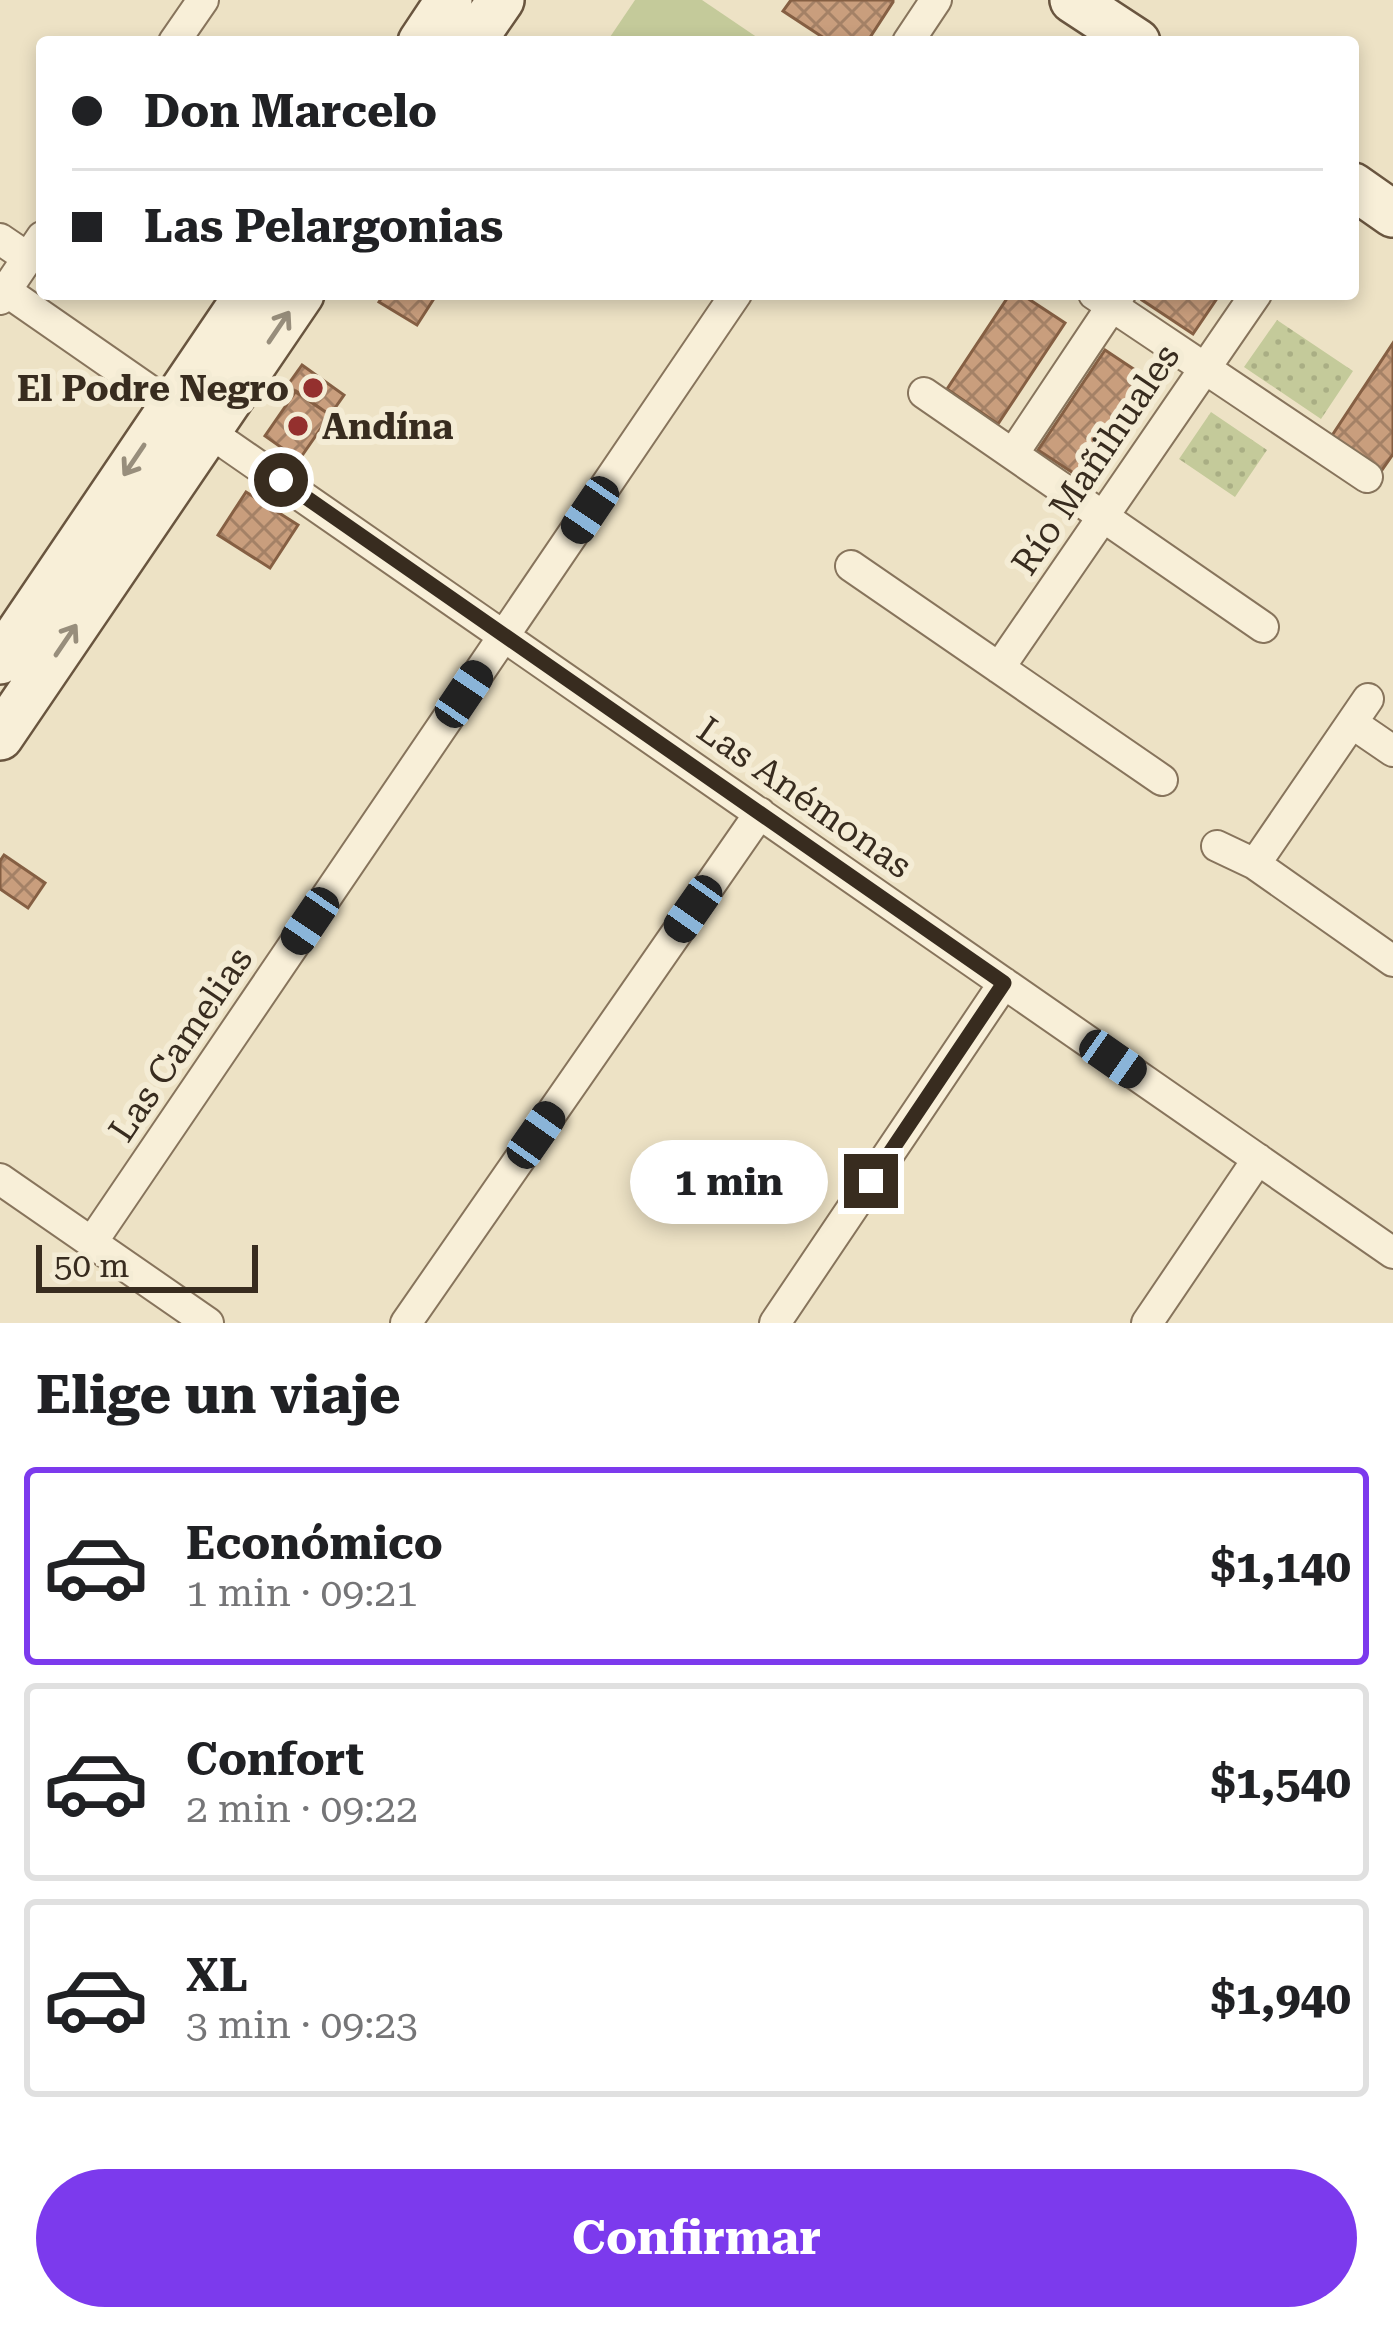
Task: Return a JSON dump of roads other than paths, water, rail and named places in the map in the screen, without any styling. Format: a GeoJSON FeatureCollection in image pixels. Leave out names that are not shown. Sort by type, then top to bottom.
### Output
{"type":"FeatureCollection","features":[{"type":"Feature","properties":{"kind":"main road"},"geometry":{"type":"LineString","coordinates":[[441,19],[501,0]]}},
{"type":"Feature","properties":{"kind":"main road"},"geometry":{"type":"LineString","coordinates":[[1073,0],[1128,36]]}},
{"type":"Feature","properties":{"kind":"main road"},"geometry":{"type":"LineString","coordinates":[[1359,190],[1393,214]]}},
{"type":"Feature","properties":{"kind":"main road"},"geometry":{"type":"LineString","coordinates":[[0,661],[244,300]]}},
{"type":"Feature","properties":{"kind":"main road"},"geometry":{"type":"LineString","coordinates":[[0,737],[297,300]]}},
{"type":"Feature","properties":{"kind":"street"},"geometry":{"type":"LineString","coordinates":[[178,36],[203,0]]}},
{"type":"Feature","properties":{"kind":"street"},"geometry":{"type":"LineString","coordinates":[[912,36],[936,0]]}},
{"type":"Feature","properties":{"kind":"street"},"geometry":{"type":"LineString","coordinates":[[0,239],[35,247],[3,295]]}},
{"type":"Feature","properties":{"kind":"street","name":"Las Anémonas"},"geometry":{"type":"LineString","coordinates":[[3,295],[172,404],[1393,1253]]}},
{"type":"Feature","properties":{"kind":"street","name":"Las Camelias"},"geometry":{"type":"LineString","coordinates":[[92,1242],[732,300]]}},
{"type":"Feature","properties":{"kind":"street"},"geometry":{"type":"LineString","coordinates":[[1013,454],[1107,300]]}},
{"type":"Feature","properties":{"kind":"street"},"geometry":{"type":"LineString","coordinates":[[1111,300],[1366,477]]}},
{"type":"Feature","properties":{"kind":"street","name":"Río Mañihuales"},"geometry":{"type":"LineString","coordinates":[[999,668],[1252,300]]}},
{"type":"Feature","properties":{"kind":"street"},"geometry":{"type":"LineString","coordinates":[[924,393],[1263,628]]}},
{"type":"Feature","properties":{"kind":"street"},"geometry":{"type":"LineString","coordinates":[[851,566],[1162,780]]}},
{"type":"Feature","properties":{"kind":"street"},"geometry":{"type":"LineString","coordinates":[[1255,864],[1360,711],[1393,751]]}},
{"type":"Feature","properties":{"kind":"street"},"geometry":{"type":"LineString","coordinates":[[406,1323],[760,813]]}},
{"type":"Feature","properties":{"kind":"street"},"geometry":{"type":"LineString","coordinates":[[1217,846],[1255,864],[1393,961]]}},
{"type":"Feature","properties":{"kind":"street"},"geometry":{"type":"LineString","coordinates":[[775,1323],[1004,983]]}},
{"type":"Feature","properties":{"kind":"street"},"geometry":{"type":"LineString","coordinates":[[1147,1323],[1258,1159]]}},
{"type":"Feature","properties":{"kind":"street"},"geometry":{"type":"LineString","coordinates":[[0,1179],[208,1323]]}},
{"type":"Feature","properties":{"kind":"place","name":"El Podre Negro"},"geometry":{"type":"Point","coordinates":[313,388]}},
{"type":"Feature","properties":{"kind":"place","name":"Andína"},"geometry":{"type":"Point","coordinates":[298,426]}}]}
